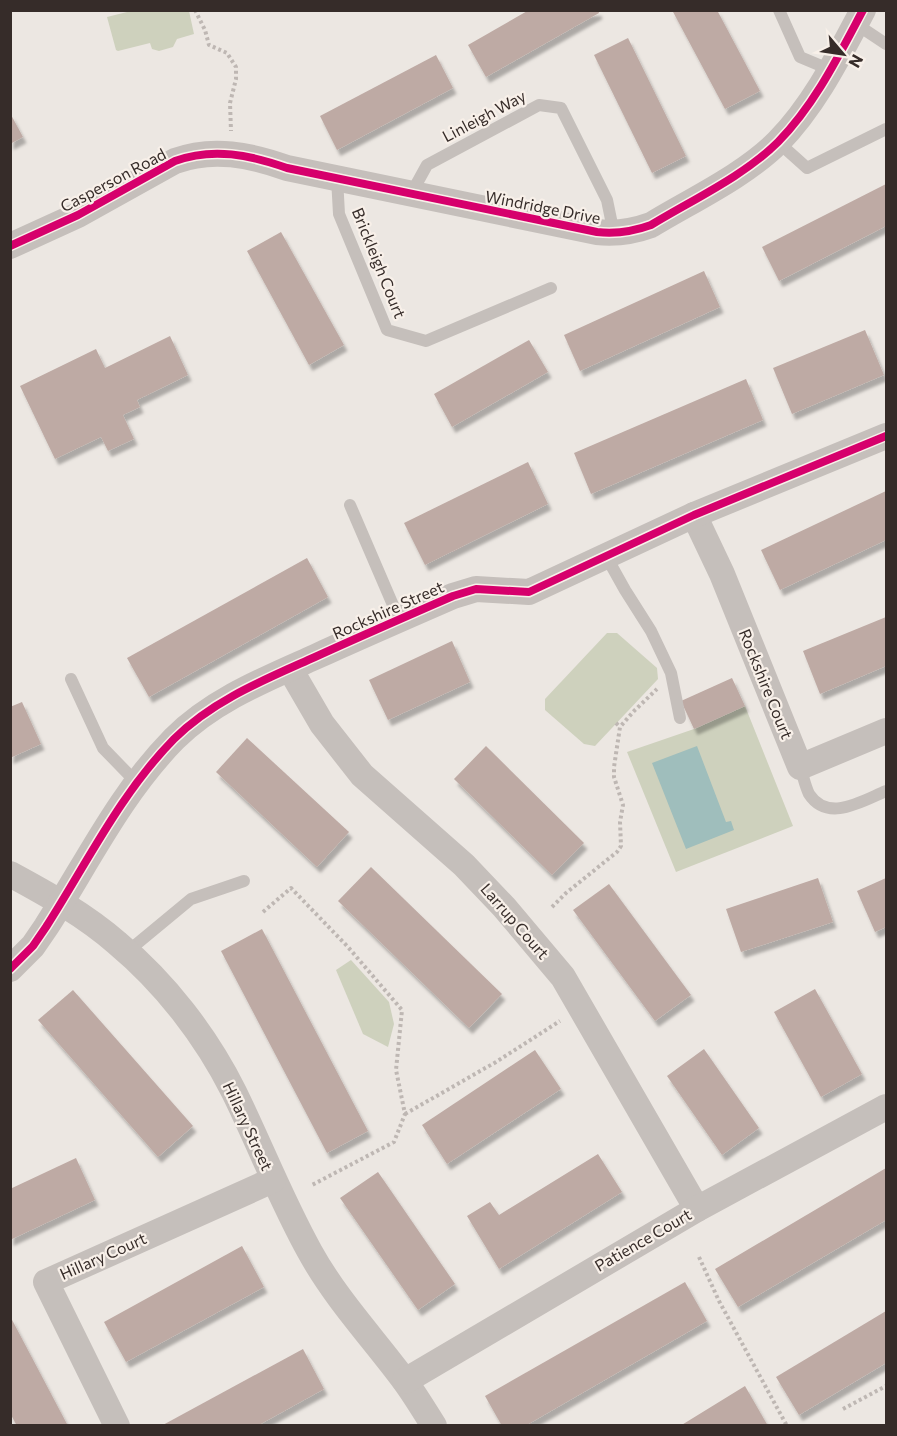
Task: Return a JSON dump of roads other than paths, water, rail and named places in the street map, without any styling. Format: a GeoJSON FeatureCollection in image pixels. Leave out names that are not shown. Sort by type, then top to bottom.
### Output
{"type":"FeatureCollection","features":[{"type":"Feature","properties":{"kind":"street","name":"Windridge Drive"},"geometry":{"type":"LineString","coordinates":[[232,153],[254,157],[287,168],[597,232],[614,234],[635,231],[651,225],[741,171],[777,142],[819,92],[860,17]]}},
{"type":"Feature","properties":{"kind":"street","name":"Casperson Road"},"geometry":{"type":"LineString","coordinates":[[10,246],[78,215],[175,161],[232,153]]}},
{"type":"Feature","properties":{"kind":"street","name":"Rockshire Street"},"geometry":{"type":"LineString","coordinates":[[10,969],[33,946],[137,783],[175,739],[217,704],[453,596],[476,589],[529,592],[694,515],[886,436]]}},
{"type":"Feature","properties":{"kind":"street","name":"Rockshire Court"},"geometry":{"type":"LineString","coordinates":[[694,515],[722,574],[800,767]]}},
{"type":"Feature","properties":{"kind":"street","name":"Larrup Court"},"geometry":{"type":"LineString","coordinates":[[290,669],[322,724],[362,775],[464,865],[496,898],[563,977],[697,1209]]}},
{"type":"Feature","properties":{"kind":"street"},"geometry":{"type":"LineString","coordinates":[[800,767],[886,731]]}},
{"type":"Feature","properties":{"kind":"street","name":"Hillary Street"},"geometry":{"type":"LineString","coordinates":[[10,873],[62,903],[127,952],[175,1002],[206,1044],[234,1092],[273,1180],[311,1254],[339,1298],[405,1381],[435,1425]]}},
{"type":"Feature","properties":{"kind":"street","name":"Patience Court"},"geometry":{"type":"LineString","coordinates":[[405,1381],[697,1209],[886,1107]]}},
{"type":"Feature","properties":{"kind":"street","name":"Hillary Court"},"geometry":{"type":"LineString","coordinates":[[117,1425],[46,1282],[273,1180]]}},
{"type":"Feature","properties":{"kind":"lane"},"geometry":{"type":"LineString","coordinates":[[779,10],[800,57],[831,70]]}},
{"type":"Feature","properties":{"kind":"lane"},"geometry":{"type":"LineString","coordinates":[[860,17],[886,44]]}},
{"type":"Feature","properties":{"kind":"lane","name":"Linleigh Way"},"geometry":{"type":"LineString","coordinates":[[411,194],[427,165],[539,105],[561,108],[607,200],[614,234]]}},
{"type":"Feature","properties":{"kind":"lane"},"geometry":{"type":"LineString","coordinates":[[777,142],[807,168],[886,129]]}},
{"type":"Feature","properties":{"kind":"lane","name":"Brickleigh Court"},"geometry":{"type":"LineString","coordinates":[[337,178],[339,214],[387,330],[426,341],[551,288]]}},
{"type":"Feature","properties":{"kind":"lane"},"geometry":{"type":"LineString","coordinates":[[350,505],[399,619]]}},
{"type":"Feature","properties":{"kind":"lane"},"geometry":{"type":"LineString","coordinates":[[606,556],[651,631],[671,673],[680,718]]}},
{"type":"Feature","properties":{"kind":"lane"},"geometry":{"type":"LineString","coordinates":[[71,679],[103,748],[137,783]]}},
{"type":"Feature","properties":{"kind":"lane"},"geometry":{"type":"LineString","coordinates":[[800,767],[809,793],[817,802],[829,808],[841,809],[886,791]]}},
{"type":"Feature","properties":{"kind":"lane"},"geometry":{"type":"LineString","coordinates":[[127,952],[191,899],[244,881]]}},
{"type":"Feature","properties":{"kind":"water"},"geometry":{"type":"Polygon","coordinates":[[[697,746],[726,822],[731,821],[734,830],[686,849],[652,763],[697,746]]]}}]}
